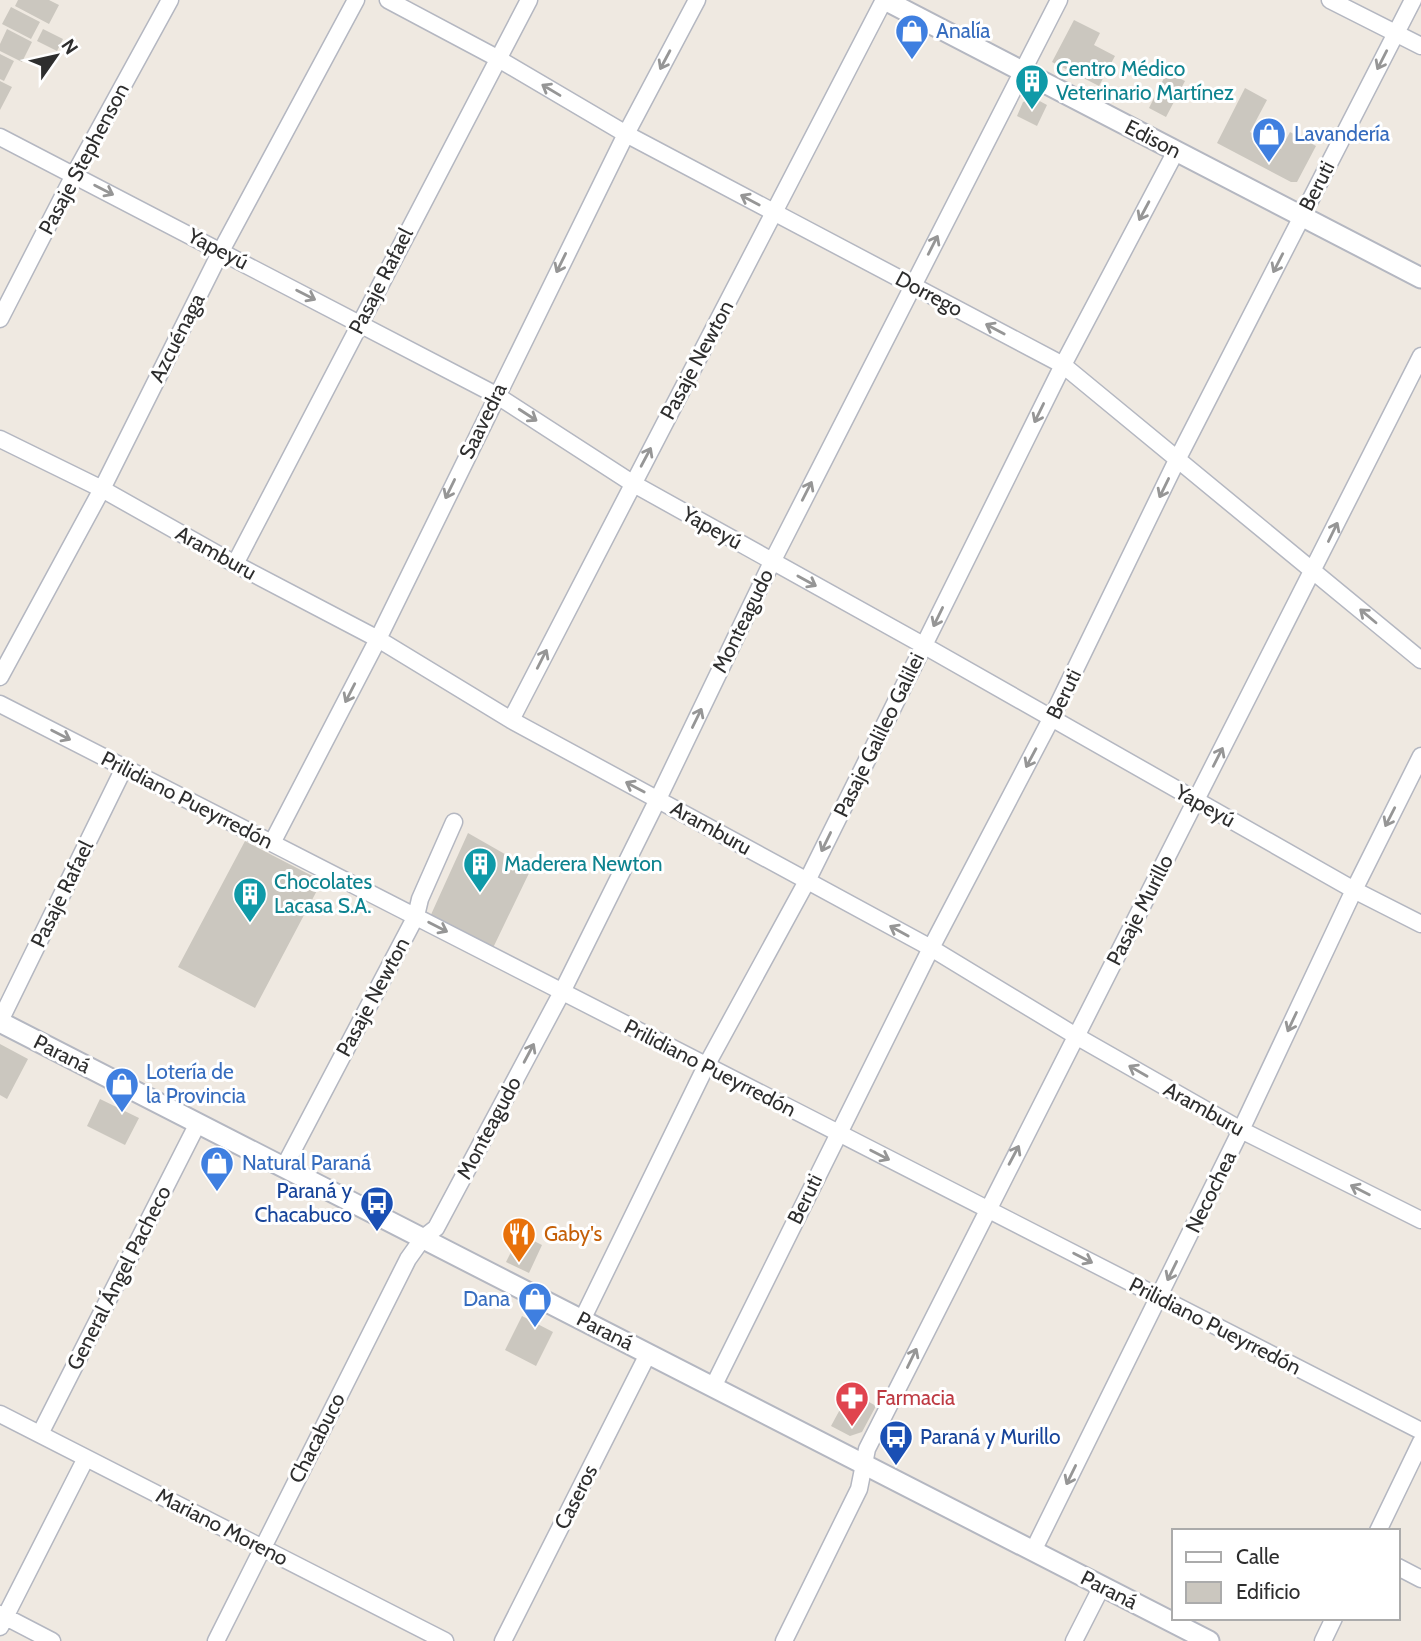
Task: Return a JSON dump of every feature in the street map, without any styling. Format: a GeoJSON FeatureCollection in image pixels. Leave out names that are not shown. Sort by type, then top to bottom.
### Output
{"type":"FeatureCollection","features":[{"type":"Feature","properties":{"kind":"street","name":"Pasaje Stephenson"},"geometry":{"type":"LineString","coordinates":[[0,319],[74,175],[170,0]]}},
{"type":"Feature","properties":{"kind":"street","name":"Azcuénaga"},"geometry":{"type":"LineString","coordinates":[[0,677],[102,489],[221,251],[356,0]]}},
{"type":"Feature","properties":{"kind":"street","name":"Dorrego"},"geometry":{"type":"LineString","coordinates":[[388,0],[497,58],[625,134],[1063,365],[1421,660]]}},
{"type":"Feature","properties":{"kind":"street","name":"Pasaje Rafael"},"geometry":{"type":"LineString","coordinates":[[235,564],[528,0]]}},
{"type":"Feature","properties":{"kind":"street","name":"Saavedra"},"geometry":{"type":"LineString","coordinates":[[272,844],[378,639],[625,134],[697,0]]}},
{"type":"Feature","properties":{"kind":"street","name":"Edison"},"geometry":{"type":"LineString","coordinates":[[884,0],[1421,278]]}},
{"type":"Feature","properties":{"kind":"street","name":"Pasaje Newton"},"geometry":{"type":"LineString","coordinates":[[511,720],[884,0]]}},
{"type":"Feature","properties":{"kind":"street","name":"Monteagudo"},"geometry":{"type":"LineString","coordinates":[[423,1238],[436,1228],[562,992],[772,562],[1059,0]]}},
{"type":"Feature","properties":{"kind":"street"},"geometry":{"type":"LineString","coordinates":[[1331,0],[1421,46]]}},
{"type":"Feature","properties":{"kind":"street","name":"Beruti"},"geometry":{"type":"LineString","coordinates":[[713,1387],[931,948],[1051,719],[1177,460],[1413,0]]}},
{"type":"Feature","properties":{"kind":"street","name":"Yapeyú"},"geometry":{"type":"LineString","coordinates":[[0,137],[496,395],[632,483],[1354,890],[1421,924]]}},
{"type":"Feature","properties":{"kind":"street","name":"Pasaje Galileo Galilei"},"geometry":{"type":"LineString","coordinates":[[582,1320],[706,1066],[807,881],[1063,365],[1176,151]]}},
{"type":"Feature","properties":{"kind":"street","name":"Pasaje Murillo"},"geometry":{"type":"LineString","coordinates":[[784,1641],[859,1489],[867,1449],[986,1209],[1314,571],[1421,356]]}},
{"type":"Feature","properties":{"kind":"street","name":"Aramburu"},"geometry":{"type":"LineString","coordinates":[[0,439],[102,489],[235,564],[378,639],[511,720],[931,948],[1076,1036],[1241,1130],[1421,1220]]}},
{"type":"Feature","properties":{"kind":"street","name":"Prilidiano Pueyrredón"},"geometry":{"type":"LineString","coordinates":[[0,704],[1421,1431]]}},
{"type":"Feature","properties":{"kind":"street","name":"Necochea"},"geometry":{"type":"LineString","coordinates":[[1033,1551],[1241,1130],[1354,890],[1421,756]]}},
{"type":"Feature","properties":{"kind":"street","name":"Pasaje Rafael"},"geometry":{"type":"LineString","coordinates":[[0,1021],[124,768]]}},
{"type":"Feature","properties":{"kind":"street","name":"Pasaje Newton"},"geometry":{"type":"LineString","coordinates":[[284,1167],[416,916],[420,900],[454,822]]}},
{"type":"Feature","properties":{"kind":"street","name":"Paraná"},"geometry":{"type":"LineString","coordinates":[[0,1021],[1209,1641]]}},
{"type":"Feature","properties":{"kind":"street","name":"General Ángel Pacheco"},"geometry":{"type":"LineString","coordinates":[[40,1434],[198,1123]]}},
{"type":"Feature","properties":{"kind":"street","name":"Chacabuco"},"geometry":{"type":"LineString","coordinates":[[216,1641],[408,1259],[423,1238]]}},
{"type":"Feature","properties":{"kind":"street","name":"Caseros"},"geometry":{"type":"LineString","coordinates":[[503,1641],[648,1354]]}},
{"type":"Feature","properties":{"kind":"street","name":"Mariano Moreno"},"geometry":{"type":"LineString","coordinates":[[0,1414],[445,1641]]}},
{"type":"Feature","properties":{"kind":"street"},"geometry":{"type":"LineString","coordinates":[[1379,1529],[1421,1442]]}},
{"type":"Feature","properties":{"kind":"street"},"geometry":{"type":"LineString","coordinates":[[52,1641],[2,1619],[86,1458]]}},
{"type":"Feature","properties":{"kind":"street"},"geometry":{"type":"LineString","coordinates":[[1400,1568],[1421,1579]]}},
{"type":"Feature","properties":{"kind":"street"},"geometry":{"type":"LineString","coordinates":[[1074,1641],[1102,1586]]}},
{"type":"Feature","properties":{"kind":"street"},"geometry":{"type":"LineString","coordinates":[[1323,1641],[1333,1620]]}},
{"type":"Feature","properties":{"kind":"building"},"geometry":{"type":"Polygon","coordinates":[[[18,0],[49,0],[59,5],[49,24],[15,6],[18,0]]]}},
{"type":"Feature","properties":{"kind":"building"},"geometry":{"type":"Polygon","coordinates":[[[11,7],[40,22],[31,39],[2,24],[11,7]]]}},
{"type":"Feature","properties":{"kind":"building"},"geometry":{"type":"Polygon","coordinates":[[[1074,20],[1100,33],[1094,45],[1115,56],[1099,86],[1052,62],[1074,20]]]}},
{"type":"Feature","properties":{"kind":"building"},"geometry":{"type":"Polygon","coordinates":[[[7,29],[32,42],[22,62],[0,51],[0,44],[7,29]]]}},
{"type":"Feature","properties":{"kind":"building"},"geometry":{"type":"Polygon","coordinates":[[[43,29],[63,39],[57,51],[37,41],[43,29]]]}},
{"type":"Feature","properties":{"kind":"building"},"geometry":{"type":"Polygon","coordinates":[[[0,54],[14,61],[4,81],[0,79],[0,54]]]}},
{"type":"Feature","properties":{"kind":"building"},"geometry":{"type":"Polygon","coordinates":[[[1167,72],[1185,81],[1166,117],[1149,108],[1167,72]]]}},
{"type":"Feature","properties":{"kind":"building"},"geometry":{"type":"Polygon","coordinates":[[[0,81],[12,87],[0,110],[0,81]]]}},
{"type":"Feature","properties":{"kind":"building"},"geometry":{"type":"Polygon","coordinates":[[[1245,88],[1267,100],[1250,132],[1281,149],[1290,132],[1316,146],[1297,182],[1291,182],[1217,143],[1245,88]]]}},
{"type":"Feature","properties":{"kind":"building","name":"Centro Médico Veterinario Martínez"},"geometry":{"type":"Polygon","coordinates":[[[1034,98],[1047,105],[1037,126],[1017,116],[1023,102],[1034,98]]]}},
{"type":"Feature","properties":{"kind":"building","name":"Maderera Newton"},"geometry":{"type":"Polygon","coordinates":[[[468,833],[531,869],[492,950],[429,919],[468,833]]]}},
{"type":"Feature","properties":{"kind":"building","name":"Chocolates Lacasa S.A."},"geometry":{"type":"Polygon","coordinates":[[[245,841],[322,881],[255,1008],[178,967],[245,841]]]}},
{"type":"Feature","properties":{"kind":"building"},"geometry":{"type":"Polygon","coordinates":[[[0,1044],[28,1059],[7,1099],[0,1095],[0,1044]]]}},
{"type":"Feature","properties":{"kind":"building"},"geometry":{"type":"Polygon","coordinates":[[[100,1099],[139,1118],[125,1145],[87,1126],[100,1099]]]}},
{"type":"Feature","properties":{"kind":"building"},"geometry":{"type":"Polygon","coordinates":[[[520,1234],[542,1245],[529,1273],[506,1262],[520,1234]]]}},
{"type":"Feature","properties":{"kind":"building"},"geometry":{"type":"Polygon","coordinates":[[[522,1316],[553,1332],[536,1366],[505,1350],[522,1316]]]}},
{"type":"Feature","properties":{"kind":"building"},"geometry":{"type":"Polygon","coordinates":[[[850,1391],[876,1406],[862,1432],[850,1436],[831,1426],[850,1391]]]}},
{"type":"Feature","properties":{"kind":"place","name":"Analía"},"geometry":{"type":"Point","coordinates":[912,61]}},
{"type":"Feature","properties":{"kind":"place","name":"Centro Médico Veterinario Martínez"},"geometry":{"type":"Point","coordinates":[1032,111]}},
{"type":"Feature","properties":{"kind":"place","name":"Lavandería"},"geometry":{"type":"Point","coordinates":[1269,164]}},
{"type":"Feature","properties":{"kind":"place","name":"Maderera Newton"},"geometry":{"type":"Point","coordinates":[480,894]}},
{"type":"Feature","properties":{"kind":"place","name":"Chocolates Lacasa S.A."},"geometry":{"type":"Point","coordinates":[250,924]}},
{"type":"Feature","properties":{"kind":"place","name":"Lotería de la Provincia"},"geometry":{"type":"Point","coordinates":[122,1114]}},
{"type":"Feature","properties":{"kind":"place","name":"Natural Paraná"},"geometry":{"type":"Point","coordinates":[217,1193]}},
{"type":"Feature","properties":{"kind":"place","name":"Paraná y Chacabuco"},"geometry":{"type":"Point","coordinates":[377,1233]}},
{"type":"Feature","properties":{"kind":"place","name":"Gaby's"},"geometry":{"type":"Point","coordinates":[519,1264]}},
{"type":"Feature","properties":{"kind":"place","name":"Dana"},"geometry":{"type":"Point","coordinates":[535,1329]}},
{"type":"Feature","properties":{"kind":"place","name":"Farmacia"},"geometry":{"type":"Point","coordinates":[852,1428]}},
{"type":"Feature","properties":{"kind":"place","name":"Paraná y Murillo"},"geometry":{"type":"Point","coordinates":[896,1467]}}]}
